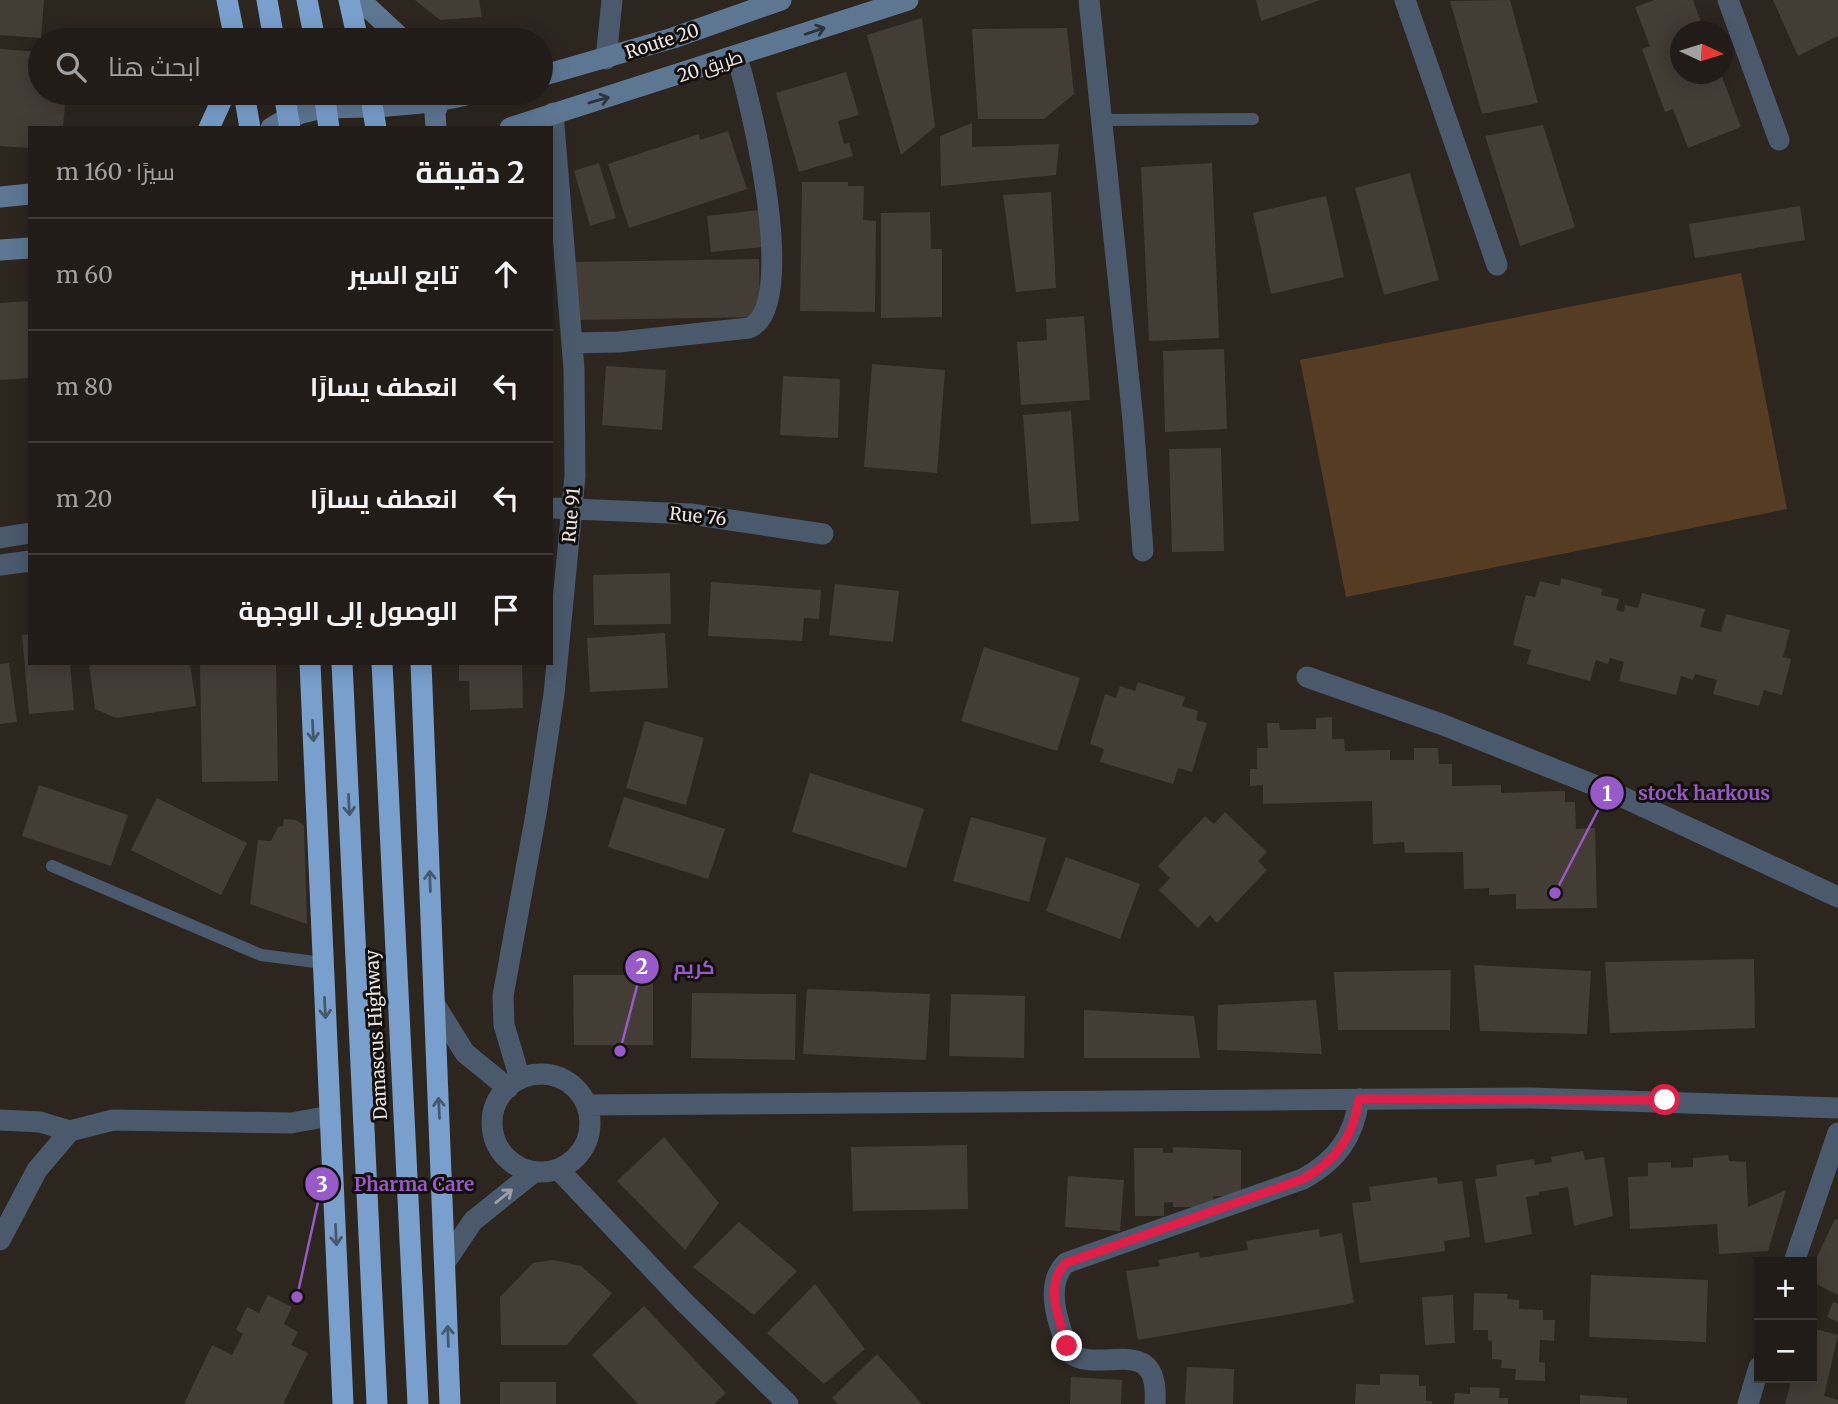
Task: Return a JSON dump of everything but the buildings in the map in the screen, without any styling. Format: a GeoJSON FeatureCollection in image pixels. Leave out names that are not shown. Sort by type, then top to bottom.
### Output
{"type":"FeatureCollection","features":[{"type":"Feature","properties":{"kind":"highway"},"geometry":{"type":"LineString","coordinates":[[227,0],[233,28]]}},
{"type":"Feature","properties":{"kind":"highway"},"geometry":{"type":"LineString","coordinates":[[267,0],[272,28]]}},
{"type":"Feature","properties":{"kind":"highway"},"geometry":{"type":"LineString","coordinates":[[307,0],[313,28]]}},
{"type":"Feature","properties":{"kind":"highway"},"geometry":{"type":"LineString","coordinates":[[349,0],[355,28]]}},
{"type":"Feature","properties":{"kind":"highway"},"geometry":{"type":"LineString","coordinates":[[210,126],[220,105]]}},
{"type":"Feature","properties":{"kind":"highway"},"geometry":{"type":"LineString","coordinates":[[246,105],[250,126]]}},
{"type":"Feature","properties":{"kind":"highway"},"geometry":{"type":"LineString","coordinates":[[286,105],[290,126]]}},
{"type":"Feature","properties":{"kind":"highway"},"geometry":{"type":"LineString","coordinates":[[326,105],[329,126]]}},
{"type":"Feature","properties":{"kind":"highway"},"geometry":{"type":"LineString","coordinates":[[310,665],[344,1404]]}},
{"type":"Feature","properties":{"kind":"highway","name":"Damascus Highway"},"geometry":{"type":"LineString","coordinates":[[342,665],[377,1404]]}},
{"type":"Feature","properties":{"kind":"highway","name":"Damascus Highway"},"geometry":{"type":"LineString","coordinates":[[382,665],[418,1404]]}},
{"type":"Feature","properties":{"kind":"highway"},"geometry":{"type":"LineString","coordinates":[[421,665],[450,1404]]}},
{"type":"Feature","properties":{"kind":"main road"},"geometry":{"type":"LineString","coordinates":[[360,0],[390,28]]}},
{"type":"Feature","properties":{"kind":"main road","name":"Route 20"},"geometry":{"type":"LineString","coordinates":[[553,73],[606,59],[781,0]]}},
{"type":"Feature","properties":{"kind":"main road","name":"طريق 20"},"geometry":{"type":"LineString","coordinates":[[516,126],[908,0]]}},
{"type":"Feature","properties":{"kind":"main road"},"geometry":{"type":"LineString","coordinates":[[275,126],[309,110],[341,105],[373,109],[411,105]]}},
{"type":"Feature","properties":{"kind":"main road"},"geometry":{"type":"LineString","coordinates":[[436,126],[435,113],[438,105]]}},
{"type":"Feature","properties":{"kind":"main road"},"geometry":{"type":"LineString","coordinates":[[0,197],[28,194]]}},
{"type":"Feature","properties":{"kind":"main road"},"geometry":{"type":"LineString","coordinates":[[0,250],[28,248]]}},
{"type":"Feature","properties":{"kind":"street"},"geometry":{"type":"LineString","coordinates":[[606,59],[612,0]]}},
{"type":"Feature","properties":{"kind":"street"},"geometry":{"type":"LineString","coordinates":[[1089,0],[1103,120],[1143,551]]}},
{"type":"Feature","properties":{"kind":"street"},"geometry":{"type":"LineString","coordinates":[[1405,0],[1497,265]]}},
{"type":"Feature","properties":{"kind":"street"},"geometry":{"type":"LineString","coordinates":[[1728,0],[1779,140]]}},
{"type":"Feature","properties":{"kind":"street"},"geometry":{"type":"LineString","coordinates":[[572,343],[619,342],[749,328],[761,319],[766,310],[771,274],[769,217],[758,143],[737,57]]}},
{"type":"Feature","properties":{"kind":"street","name":"Rue 91"},"geometry":{"type":"LineString","coordinates":[[514,1083],[504,1025],[503,996],[536,814],[554,694],[558,507],[576,440],[572,343],[553,113]]}},
{"type":"Feature","properties":{"kind":"street","name":"Rue 76"},"geometry":{"type":"LineString","coordinates":[[558,507],[691,514],[824,534]]}},
{"type":"Feature","properties":{"kind":"street"},"geometry":{"type":"LineString","coordinates":[[0,538],[28,533]]}},
{"type":"Feature","properties":{"kind":"street"},"geometry":{"type":"LineString","coordinates":[[0,565],[28,561]]}},
{"type":"Feature","properties":{"kind":"street"},"geometry":{"type":"LineString","coordinates":[[1307,677],[1441,724],[1614,793],[1838,897]]}},
{"type":"Feature","properties":{"kind":"street"},"geometry":{"type":"LineString","coordinates":[[435,1005],[465,1054],[514,1083]]}},
{"type":"Feature","properties":{"kind":"street"},"geometry":{"type":"LineString","coordinates":[[446,1261],[473,1221],[534,1172],[558,1169],[571,1162],[582,1150],[590,1120],[587,1105],[571,1084],[546,1074],[514,1083],[495,1111],[495,1138],[510,1161],[534,1172]]}},
{"type":"Feature","properties":{"kind":"street"},"geometry":{"type":"LineString","coordinates":[[1155,1404],[1152,1376],[1145,1365],[1129,1358],[1079,1358],[1069,1352],[1054,1296],[1053,1287],[1059,1269],[1066,1263],[1303,1179],[1321,1169],[1337,1155],[1349,1138],[1359,1099]]}},
{"type":"Feature","properties":{"kind":"street"},"geometry":{"type":"LineString","coordinates":[[587,1105],[1624,1099],[1838,1108]]}},
{"type":"Feature","properties":{"kind":"street"},"geometry":{"type":"LineString","coordinates":[[0,1120],[40,1122],[69,1131],[113,1120],[291,1123],[330,1116]]}},
{"type":"Feature","properties":{"kind":"street"},"geometry":{"type":"LineString","coordinates":[[0,1240],[37,1170],[69,1131]]}},
{"type":"Feature","properties":{"kind":"street"},"geometry":{"type":"LineString","coordinates":[[1796,1257],[1838,1133]]}},
{"type":"Feature","properties":{"kind":"street"},"geometry":{"type":"LineString","coordinates":[[558,1169],[683,1301],[788,1404]]}},
{"type":"Feature","properties":{"kind":"street"},"geometry":{"type":"LineString","coordinates":[[332,1404],[342,1380]]}},
{"type":"Feature","properties":{"kind":"street"},"geometry":{"type":"LineString","coordinates":[[1748,1404],[1754,1383]]}},
{"type":"Feature","properties":{"kind":"lane"},"geometry":{"type":"LineString","coordinates":[[1103,120],[1253,119]]}},
{"type":"Feature","properties":{"kind":"lane"},"geometry":{"type":"LineString","coordinates":[[52,866],[261,955],[323,963]]}},
{"type":"Feature","properties":{"kind":"shaded area"},"geometry":{"type":"Polygon","coordinates":[[[1741,273],[1787,509],[1346,597],[1300,360],[1741,273]]]}},
{"type":"Feature","properties":{"kind":"place","name":"stock harkous"},"geometry":{"type":"Point","coordinates":[1555,893]}},
{"type":"Feature","properties":{"kind":"place","name":"كريم"},"geometry":{"type":"Point","coordinates":[620,1051]}},
{"type":"Feature","properties":{"kind":"place","name":"Pharma Care"},"geometry":{"type":"Point","coordinates":[297,1297]}},
{"type":"Feature","properties":{"kind":"route"},"geometry":{"type":"LineString","coordinates":[[1067,1346],[1053,1287],[1059,1269],[1066,1263],[1303,1179],[1321,1169],[1337,1155],[1349,1138],[1356,1120],[1359,1099],[1665,1100]]}}]}
